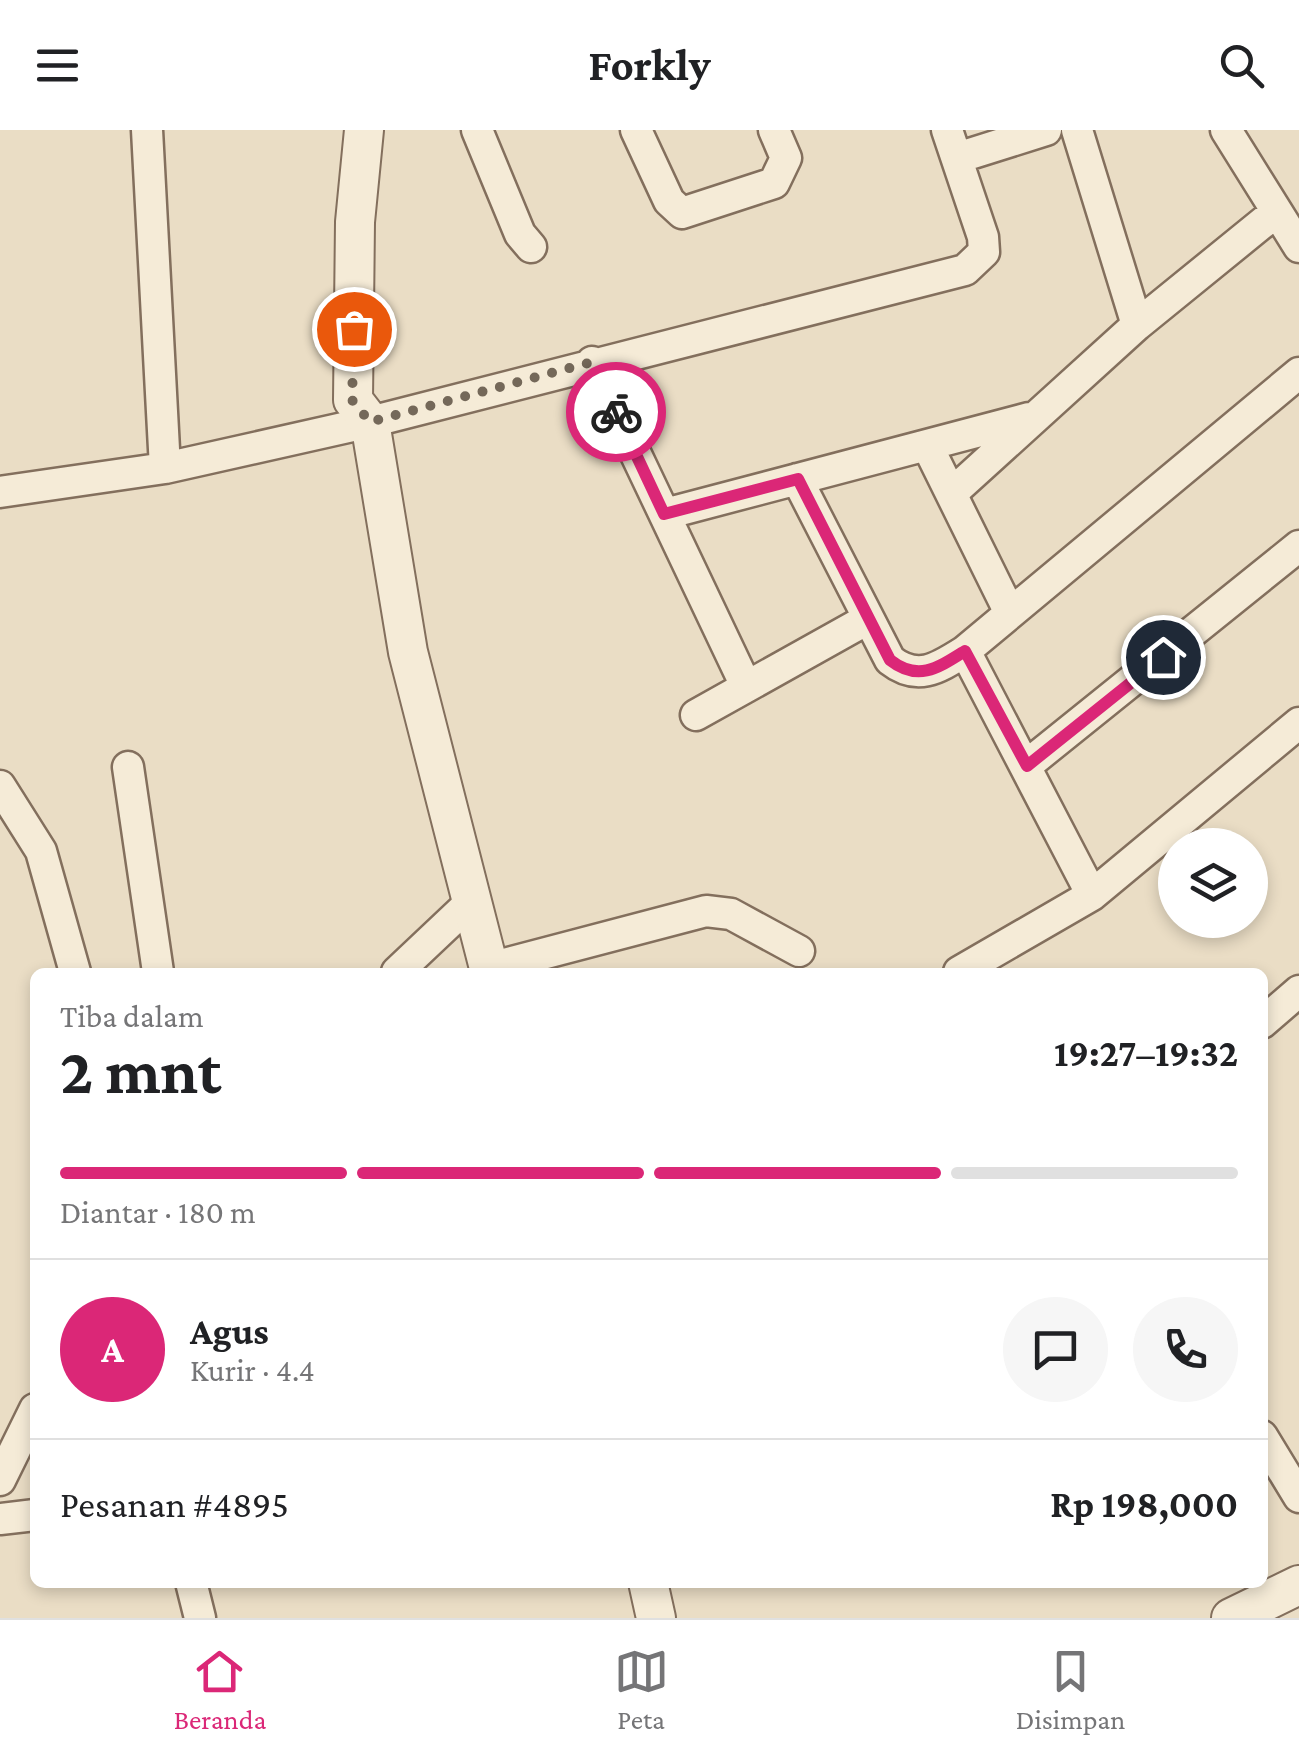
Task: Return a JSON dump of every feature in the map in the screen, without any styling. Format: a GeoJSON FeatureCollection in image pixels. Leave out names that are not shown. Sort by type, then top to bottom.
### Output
{"type":"FeatureCollection","features":[{"type":"Feature","properties":{"kind":"street"},"geometry":{"type":"LineString","coordinates":[[146,130],[165,468]]}},
{"type":"Feature","properties":{"kind":"street"},"geometry":{"type":"LineString","coordinates":[[364,130],[355,222],[361,411],[408,652],[469,904],[488,968]]}},
{"type":"Feature","properties":{"kind":"street"},"geometry":{"type":"LineString","coordinates":[[477,130],[520,234],[531,247]]}},
{"type":"Feature","properties":{"kind":"street"},"geometry":{"type":"LineString","coordinates":[[636,130],[669,202],[682,213],[774,183],[786,158],[774,130]]}},
{"type":"Feature","properties":{"kind":"street"},"geometry":{"type":"LineString","coordinates":[[0,492],[165,468],[361,411],[592,362],[965,270],[984,252],[983,237],[952,144],[1046,130]]}},
{"type":"Feature","properties":{"kind":"street"},"geometry":{"type":"LineString","coordinates":[[1077,130],[1137,326]]}},
{"type":"Feature","properties":{"kind":"street"},"geometry":{"type":"LineString","coordinates":[[1226,130],[1299,247]]}},
{"type":"Feature","properties":{"kind":"street"},"geometry":{"type":"LineString","coordinates":[[952,493],[1137,326],[1276,212]]}},
{"type":"Feature","properties":{"kind":"street"},"geometry":{"type":"LineString","coordinates":[[592,362],[746,686]]}},
{"type":"Feature","properties":{"kind":"street"},"geometry":{"type":"LineString","coordinates":[[798,479],[866,620],[890,660],[915,674],[934,670],[965,651],[1299,373]]}},
{"type":"Feature","properties":{"kind":"street"},"geometry":{"type":"LineString","coordinates":[[664,514],[1036,416]]}},
{"type":"Feature","properties":{"kind":"street"},"geometry":{"type":"LineString","coordinates":[[927,445],[1010,613]]}},
{"type":"Feature","properties":{"kind":"street"},"geometry":{"type":"LineString","coordinates":[[1027,766],[1299,546]]}},
{"type":"Feature","properties":{"kind":"street"},"geometry":{"type":"LineString","coordinates":[[696,715],[866,620]]}},
{"type":"Feature","properties":{"kind":"street"},"geometry":{"type":"LineString","coordinates":[[965,651],[1092,895]]}},
{"type":"Feature","properties":{"kind":"street"},"geometry":{"type":"LineString","coordinates":[[965,968],[1092,895],[1299,723]]}},
{"type":"Feature","properties":{"kind":"street"},"geometry":{"type":"LineString","coordinates":[[128,766],[157,968]]}},
{"type":"Feature","properties":{"kind":"street"},"geometry":{"type":"LineString","coordinates":[[0,786],[41,851],[73,968]]}},
{"type":"Feature","properties":{"kind":"street"},"geometry":{"type":"LineString","coordinates":[[401,968],[469,904]]}},
{"type":"Feature","properties":{"kind":"street"},"geometry":{"type":"LineString","coordinates":[[496,968],[706,911],[731,914],[799,951]]}},
{"type":"Feature","properties":{"kind":"street"},"geometry":{"type":"LineString","coordinates":[[1268,1018],[1299,992]]}},
{"type":"Feature","properties":{"kind":"street"},"geometry":{"type":"LineString","coordinates":[[0,1480],[30,1419]]}},
{"type":"Feature","properties":{"kind":"street"},"geometry":{"type":"LineString","coordinates":[[1268,1446],[1299,1497]]}},
{"type":"Feature","properties":{"kind":"street"},"geometry":{"type":"LineString","coordinates":[[0,1518],[30,1516]]}},
{"type":"Feature","properties":{"kind":"street"},"geometry":{"type":"LineString","coordinates":[[1231,1618],[1299,1584]]}},
{"type":"Feature","properties":{"kind":"street"},"geometry":{"type":"LineString","coordinates":[[192,1588],[200,1618]]}},
{"type":"Feature","properties":{"kind":"street"},"geometry":{"type":"LineString","coordinates":[[649,1588],[656,1618]]}},
{"type":"Feature","properties":{"kind":"way so far"},"geometry":{"type":"LineString","coordinates":[[354,329],[352,400],[370,422],[592,362],[616,412]]}},
{"type":"Feature","properties":{"kind":"route"},"geometry":{"type":"LineString","coordinates":[[616,412],[664,514],[798,479],[866,620],[890,660],[915,674],[934,670],[965,651],[1027,766],[1163,657]]}}]}
